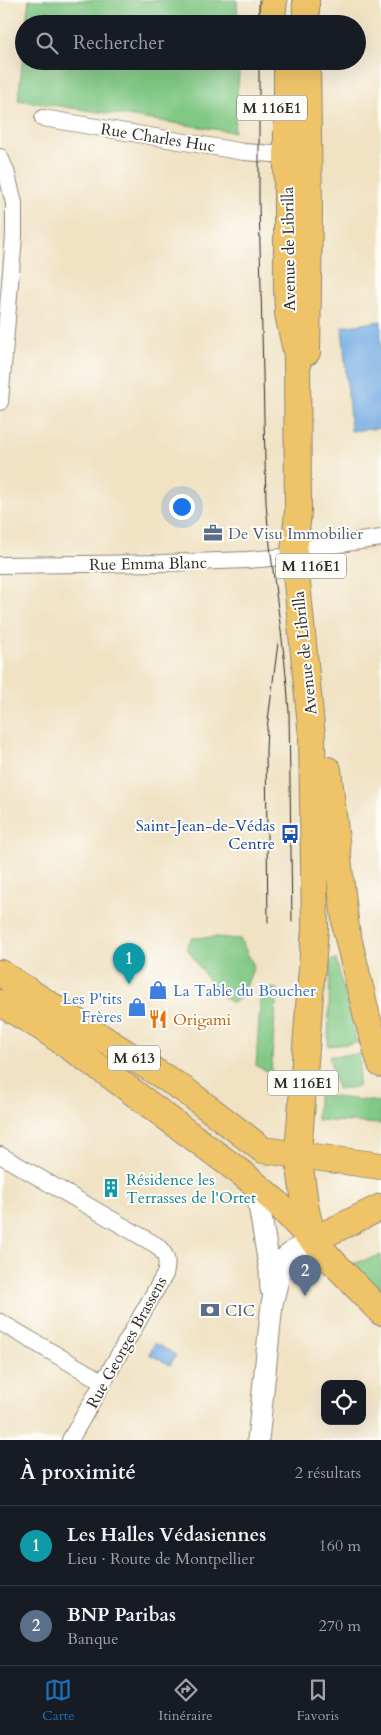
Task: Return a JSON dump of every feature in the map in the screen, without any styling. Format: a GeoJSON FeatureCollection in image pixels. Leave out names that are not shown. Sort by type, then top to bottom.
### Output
{"type":"FeatureCollection","features":[{"type":"Feature","properties":{"kind":"main road"},"geometry":{"type":"LineString","coordinates":[[272,15],[274,0]]}},
{"type":"Feature","properties":{"kind":"main road"},"geometry":{"type":"LineString","coordinates":[[287,0],[287,15]]}},
{"type":"Feature","properties":{"kind":"main road"},"geometry":{"type":"LineString","coordinates":[[306,0],[306,15]]}},
{"type":"Feature","properties":{"kind":"main road","name":"M 116E1"},"geometry":{"type":"LineString","coordinates":[[274,70],[289,155]]}},
{"type":"Feature","properties":{"kind":"main road","name":"Avenue de Librilla"},"geometry":{"type":"LineString","coordinates":[[287,70],[289,155],[288,314],[297,355],[298,512],[296,552],[312,736],[315,928],[298,1154]]}},
{"type":"Feature","properties":{"kind":"main road","name":"Avenue de Librilla"},"geometry":{"type":"LineString","coordinates":[[305,70],[289,155],[309,213],[306,488],[296,552],[310,584],[323,695],[331,800],[346,929],[376,1024],[381,1064]]}},
{"type":"Feature","properties":{"kind":"main road","name":"M 613"},"geometry":{"type":"LineString","coordinates":[[0,973],[186,1091],[263,1150],[381,1166]]}},
{"type":"Feature","properties":{"kind":"main road","name":"M 613"},"geometry":{"type":"LineString","coordinates":[[0,1003],[107,1073],[244,1175],[276,1202],[381,1312]]}},
{"type":"Feature","properties":{"kind":"main road","name":"M 116E1"},"geometry":{"type":"LineString","coordinates":[[298,1154],[306,1210],[313,1240]]}},
{"type":"Feature","properties":{"kind":"main road"},"geometry":{"type":"LineString","coordinates":[[313,1240],[381,1207]]}},
{"type":"Feature","properties":{"kind":"street","name":"Rue Charles Huc"},"geometry":{"type":"LineString","coordinates":[[42,118],[244,152],[289,155]]}},
{"type":"Feature","properties":{"kind":"street"},"geometry":{"type":"LineString","coordinates":[[0,156],[14,203],[14,236],[0,402]]}},
{"type":"Feature","properties":{"kind":"street","name":"Rue Emma Blanc"},"geometry":{"type":"LineString","coordinates":[[0,565],[163,563],[296,552],[381,538]]}},
{"type":"Feature","properties":{"kind":"street","name":"Rue Georges Brassens"},"geometry":{"type":"LineString","coordinates":[[0,1155],[156,1244],[165,1252],[168,1263],[165,1274],[70,1440]]}},
{"type":"Feature","properties":{"kind":"street"},"geometry":{"type":"LineString","coordinates":[[256,1187],[270,1271],[272,1304]]}},
{"type":"Feature","properties":{"kind":"street"},"geometry":{"type":"LineString","coordinates":[[258,1440],[272,1304],[278,1275],[285,1258],[313,1240]]}},
{"type":"Feature","properties":{"kind":"street"},"geometry":{"type":"LineString","coordinates":[[0,1322],[103,1382]]}},
{"type":"Feature","properties":{"kind":"green space"},"geometry":{"type":"Polygon","coordinates":[[[29,0],[237,0],[238,15],[27,15],[29,0]]]}},
{"type":"Feature","properties":{"kind":"green space"},"geometry":{"type":"Polygon","coordinates":[[[21,70],[239,70],[234,132],[18,100],[21,70]]]}},
{"type":"Feature","properties":{"kind":"green space"},"geometry":{"type":"Polygon","coordinates":[[[192,938],[240,939],[254,966],[242,997],[232,1003],[215,990],[186,947],[192,938]]]}},
{"type":"Feature","properties":{"kind":"green space"},"geometry":{"type":"Polygon","coordinates":[[[336,959],[357,1043],[328,1046],[330,961],[336,959]]]}},
{"type":"Feature","properties":{"kind":"green space"},"geometry":{"type":"Polygon","coordinates":[[[261,988],[277,989],[271,1073],[256,1066],[261,988]]]}},
{"type":"Feature","properties":{"kind":"green space"},"geometry":{"type":"Polygon","coordinates":[[[361,1054],[358,1087],[337,1089],[329,1056],[361,1054]]]}},
{"type":"Feature","properties":{"kind":"green space"},"geometry":{"type":"Polygon","coordinates":[[[318,1095],[381,1102],[381,1124],[317,1120],[318,1095]]]}},
{"type":"Feature","properties":{"kind":"green space"},"geometry":{"type":"Polygon","coordinates":[[[381,1255],[381,1295],[352,1264],[381,1255]]]}},
{"type":"Feature","properties":{"kind":"water"},"geometry":{"type":"Polygon","coordinates":[[[381,321],[381,428],[351,431],[342,327],[381,321]]]}},
{"type":"Feature","properties":{"kind":"water"},"geometry":{"type":"Polygon","coordinates":[[[155,1343],[176,1355],[170,1365],[149,1354],[155,1343]]]}},
{"type":"Feature","properties":{"kind":"tram line"},"geometry":{"type":"LineString","coordinates":[[259,0],[259,15]]}},
{"type":"Feature","properties":{"kind":"tram line"},"geometry":{"type":"LineString","coordinates":[[259,70],[259,203],[266,503],[289,712],[292,922]]}},
{"type":"Feature","properties":{"kind":"tram line"},"geometry":{"type":"LineString","coordinates":[[268,922],[266,749],[278,643]]}},
{"type":"Feature","properties":{"kind":"place","name":"De Visu Immobilier"},"geometry":{"type":"Point","coordinates":[213,533]}},
{"type":"Feature","properties":{"kind":"place","name":"Saint-Jean-de-Védas Centre"},"geometry":{"type":"Point","coordinates":[290,834]}},
{"type":"Feature","properties":{"kind":"place","name":"Les Halles Védasiennes"},"geometry":{"type":"Point","coordinates":[129,984]}},
{"type":"Feature","properties":{"kind":"place","name":"La Table du Boucher"},"geometry":{"type":"Point","coordinates":[158,990]}},
{"type":"Feature","properties":{"kind":"place","name":"Les P'tits Frères"},"geometry":{"type":"Point","coordinates":[137,1007]}},
{"type":"Feature","properties":{"kind":"place","name":"Origami"},"geometry":{"type":"Point","coordinates":[158,1019]}},
{"type":"Feature","properties":{"kind":"place","name":"Résidence les Terrasses de l'Ortet"},"geometry":{"type":"Point","coordinates":[111,1188]}},
{"type":"Feature","properties":{"kind":"place","name":"BNP Paribas"},"geometry":{"type":"Point","coordinates":[305,1296]}},
{"type":"Feature","properties":{"kind":"place","name":"CIC"},"geometry":{"type":"Point","coordinates":[210,1310]}}]}
